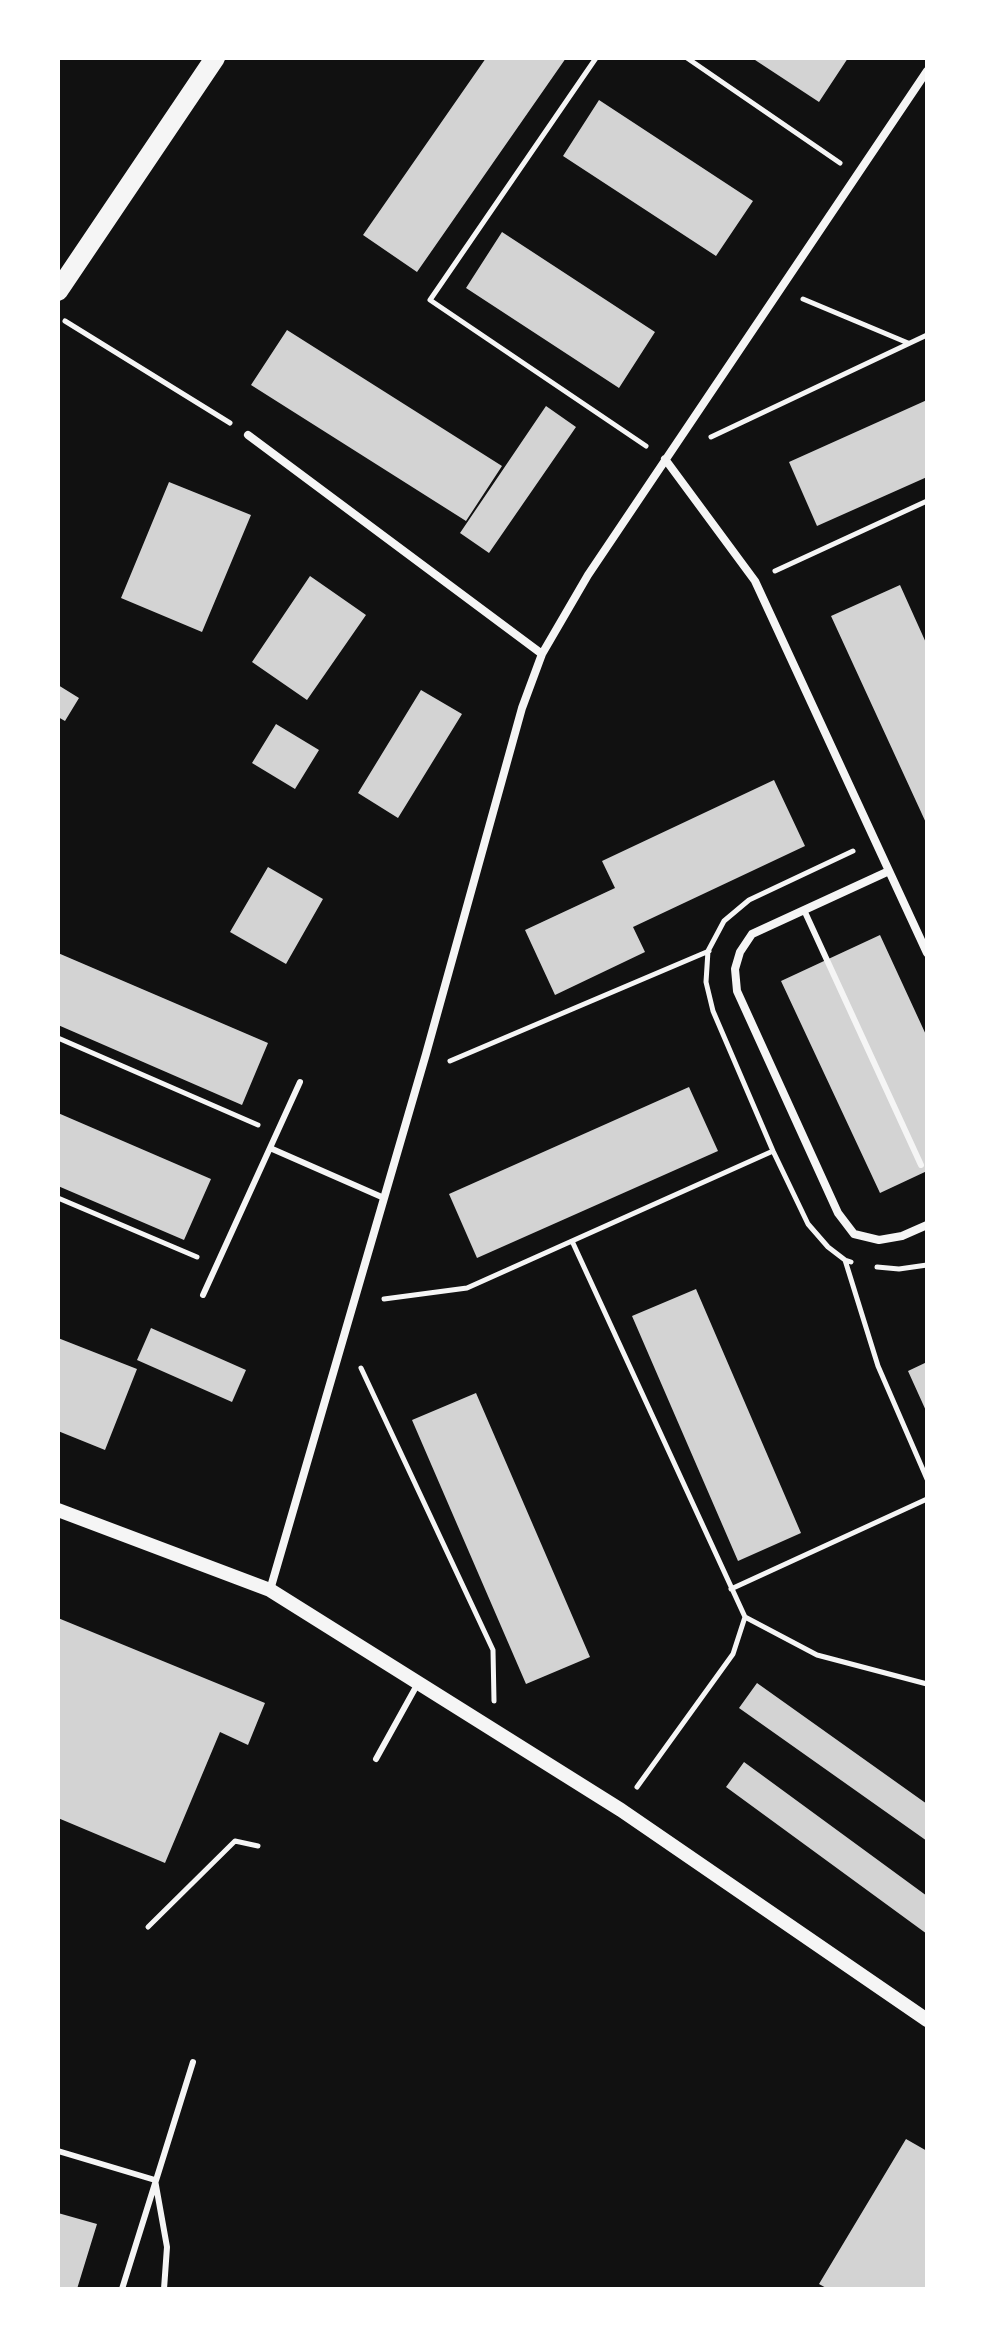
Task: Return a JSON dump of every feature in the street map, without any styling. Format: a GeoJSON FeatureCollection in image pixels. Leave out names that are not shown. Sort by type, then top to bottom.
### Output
{"type":"FeatureCollection","features":[{"type":"Feature","properties":{"kind":"main road"},"geometry":{"type":"LineString","coordinates":[[59,285],[215,58]]}},
{"type":"Feature","properties":{"kind":"street"},"geometry":{"type":"LineString","coordinates":[[270,1590],[426,1054],[522,708],[542,654],[588,575],[927,71]]}},
{"type":"Feature","properties":{"kind":"street"},"geometry":{"type":"LineString","coordinates":[[248,435],[542,654]]}},
{"type":"Feature","properties":{"kind":"street"},"geometry":{"type":"LineString","coordinates":[[665,459],[755,581],[927,953]]}},
{"type":"Feature","properties":{"kind":"street"},"geometry":{"type":"LineString","coordinates":[[889,871],[752,934],[740,952],[735,969],[737,991],[838,1213],[854,1234],[879,1240],[902,1236],[927,1225]]}},
{"type":"Feature","properties":{"kind":"street"},"geometry":{"type":"LineString","coordinates":[[58,1510],[270,1590],[417,1685],[621,1810],[927,2020]]}},
{"type":"Feature","properties":{"kind":"lane"},"geometry":{"type":"LineString","coordinates":[[804,910],[921,1165]]}},
{"type":"Feature","properties":{"kind":"lane"},"geometry":{"type":"LineString","coordinates":[[203,1295],[300,1082]]}},
{"type":"Feature","properties":{"kind":"lane"},"geometry":{"type":"LineString","coordinates":[[270,1148],[384,1198]]}},
{"type":"Feature","properties":{"kind":"lane"},"geometry":{"type":"LineString","coordinates":[[376,1759],[417,1685]]}},
{"type":"Feature","properties":{"kind":"lane"},"geometry":{"type":"LineString","coordinates":[[122,2289],[193,2062]]}},
{"type":"Feature","properties":{"kind":"lane"},"geometry":{"type":"LineString","coordinates":[[58,2151],[155,2180]]}},
{"type":"Feature","properties":{"kind":"lane"},"geometry":{"type":"LineString","coordinates":[[155,2180],[167,2247],[164,2289]]}},
{"type":"Feature","properties":{"kind":"path"},"geometry":{"type":"LineString","coordinates":[[596,58],[430,300],[665,459],[927,335]]}},
{"type":"Feature","properties":{"kind":"path"},"geometry":{"type":"LineString","coordinates":[[687,58],[857,175]]}},
{"type":"Feature","properties":{"kind":"path"},"geometry":{"type":"LineString","coordinates":[[780,290],[909,343]]}},
{"type":"Feature","properties":{"kind":"path"},"geometry":{"type":"LineString","coordinates":[[58,317],[248,435]]}},
{"type":"Feature","properties":{"kind":"path"},"geometry":{"type":"LineString","coordinates":[[755,581],[927,501]]}},
{"type":"Feature","properties":{"kind":"path"},"geometry":{"type":"LineString","coordinates":[[426,1054],[451,1061],[708,951],[740,952]]}},
{"type":"Feature","properties":{"kind":"path"},"geometry":{"type":"LineString","coordinates":[[58,1038],[277,1133]]}},
{"type":"Feature","properties":{"kind":"path"},"geometry":{"type":"LineString","coordinates":[[384,1299],[467,1288],[773,1151]]}},
{"type":"Feature","properties":{"kind":"path"},"geometry":{"type":"LineString","coordinates":[[58,1198],[217,1265]]}},
{"type":"Feature","properties":{"kind":"path"},"geometry":{"type":"LineString","coordinates":[[854,1234],[845,1260],[878,1366],[927,1479]]}},
{"type":"Feature","properties":{"kind":"path"},"geometry":{"type":"LineString","coordinates":[[572,1241],[745,1617],[817,1655],[927,1684]]}},
{"type":"Feature","properties":{"kind":"path"},"geometry":{"type":"LineString","coordinates":[[344,1335],[493,1650],[495,1732]]}},
{"type":"Feature","properties":{"kind":"path"},"geometry":{"type":"LineString","coordinates":[[731,1589],[927,1499]]}},
{"type":"Feature","properties":{"kind":"path"},"geometry":{"type":"LineString","coordinates":[[621,1810],[733,1654],[745,1617]]}},
{"type":"Feature","properties":{"kind":"path"},"geometry":{"type":"LineString","coordinates":[[148,1927],[235,1841],[258,1846]]}},
{"type":"Feature","properties":{"kind":"building"},"geometry":{"type":"Polygon","coordinates":[[[486,58],[566,58],[417,272],[363,235],[486,58]]]}},
{"type":"Feature","properties":{"kind":"building"},"geometry":{"type":"Polygon","coordinates":[[[752,58],[848,58],[819,102],[752,58]]]}},
{"type":"Feature","properties":{"kind":"building"},"geometry":{"type":"Polygon","coordinates":[[[599,100],[753,201],[716,256],[563,156],[599,100]]]}},
{"type":"Feature","properties":{"kind":"building"},"geometry":{"type":"Polygon","coordinates":[[[502,232],[655,332],[619,388],[466,288],[502,232]]]}},
{"type":"Feature","properties":{"kind":"building"},"geometry":{"type":"Polygon","coordinates":[[[287,330],[502,466],[466,521],[251,385],[287,330]]]}},
{"type":"Feature","properties":{"kind":"building"},"geometry":{"type":"Polygon","coordinates":[[[927,400],[927,477],[817,526],[789,462],[927,400]]]}},
{"type":"Feature","properties":{"kind":"building"},"geometry":{"type":"Polygon","coordinates":[[[546,406],[576,427],[489,553],[460,533],[546,406]]]}},
{"type":"Feature","properties":{"kind":"building"},"geometry":{"type":"Polygon","coordinates":[[[169,482],[251,515],[202,632],[121,598],[169,482]]]}},
{"type":"Feature","properties":{"kind":"building"},"geometry":{"type":"Polygon","coordinates":[[[310,576],[366,615],[307,700],[252,662],[310,576]]]}},
{"type":"Feature","properties":{"kind":"building"},"geometry":{"type":"Polygon","coordinates":[[[900,585],[927,645],[927,825],[831,616],[900,585]]]}},
{"type":"Feature","properties":{"kind":"building"},"geometry":{"type":"Polygon","coordinates":[[[58,685],[79,698],[65,721],[58,717],[58,685]]]}},
{"type":"Feature","properties":{"kind":"building"},"geometry":{"type":"Polygon","coordinates":[[[421,690],[462,714],[398,818],[358,793],[421,690]]]}},
{"type":"Feature","properties":{"kind":"building"},"geometry":{"type":"Polygon","coordinates":[[[276,724],[319,750],[295,789],[252,763],[276,724]]]}},
{"type":"Feature","properties":{"kind":"building"},"geometry":{"type":"Polygon","coordinates":[[[774,780],[805,846],[633,927],[645,952],[555,995],[525,930],[615,888],[602,861],[774,780]]]}},
{"type":"Feature","properties":{"kind":"building"},"geometry":{"type":"Polygon","coordinates":[[[268,867],[323,899],[286,964],[230,932],[268,867]]]}},
{"type":"Feature","properties":{"kind":"building"},"geometry":{"type":"Polygon","coordinates":[[[880,935],[927,1037],[927,1171],[880,1193],[781,981],[880,935]]]}},
{"type":"Feature","properties":{"kind":"building"},"geometry":{"type":"Polygon","coordinates":[[[58,953],[268,1043],[242,1105],[58,1025],[58,953]]]}},
{"type":"Feature","properties":{"kind":"building"},"geometry":{"type":"Polygon","coordinates":[[[689,1087],[718,1151],[477,1258],[449,1194],[689,1087]]]}},
{"type":"Feature","properties":{"kind":"building"},"geometry":{"type":"Polygon","coordinates":[[[58,1113],[211,1179],[184,1240],[58,1186],[58,1113]]]}},
{"type":"Feature","properties":{"kind":"building"},"geometry":{"type":"Polygon","coordinates":[[[696,1289],[801,1533],[738,1561],[632,1316],[696,1289]]]}},
{"type":"Feature","properties":{"kind":"building"},"geometry":{"type":"Polygon","coordinates":[[[151,1328],[246,1370],[232,1402],[137,1360],[151,1328]]]}},
{"type":"Feature","properties":{"kind":"building"},"geometry":{"type":"Polygon","coordinates":[[[58,1338],[137,1369],[105,1450],[58,1431],[58,1338]]]}},
{"type":"Feature","properties":{"kind":"building"},"geometry":{"type":"Polygon","coordinates":[[[927,1362],[927,1413],[908,1371],[927,1362]]]}},
{"type":"Feature","properties":{"kind":"building"},"geometry":{"type":"Polygon","coordinates":[[[476,1393],[590,1657],[526,1684],[412,1420],[476,1393]]]}},
{"type":"Feature","properties":{"kind":"building"},"geometry":{"type":"Polygon","coordinates":[[[58,1618],[265,1703],[248,1745],[220,1732],[165,1863],[58,1818],[58,1618]]]}},
{"type":"Feature","properties":{"kind":"building"},"geometry":{"type":"Polygon","coordinates":[[[757,1683],[927,1804],[927,1841],[739,1708],[757,1683]]]}},
{"type":"Feature","properties":{"kind":"building"},"geometry":{"type":"Polygon","coordinates":[[[744,1762],[927,1896],[927,1934],[726,1787],[744,1762]]]}},
{"type":"Feature","properties":{"kind":"building"},"geometry":{"type":"Polygon","coordinates":[[[906,2139],[927,2151],[927,2289],[828,2289],[819,2284],[906,2139]]]}},
{"type":"Feature","properties":{"kind":"building"},"geometry":{"type":"Polygon","coordinates":[[[58,2213],[97,2224],[77,2289],[58,2289],[58,2213]]]}}]}
